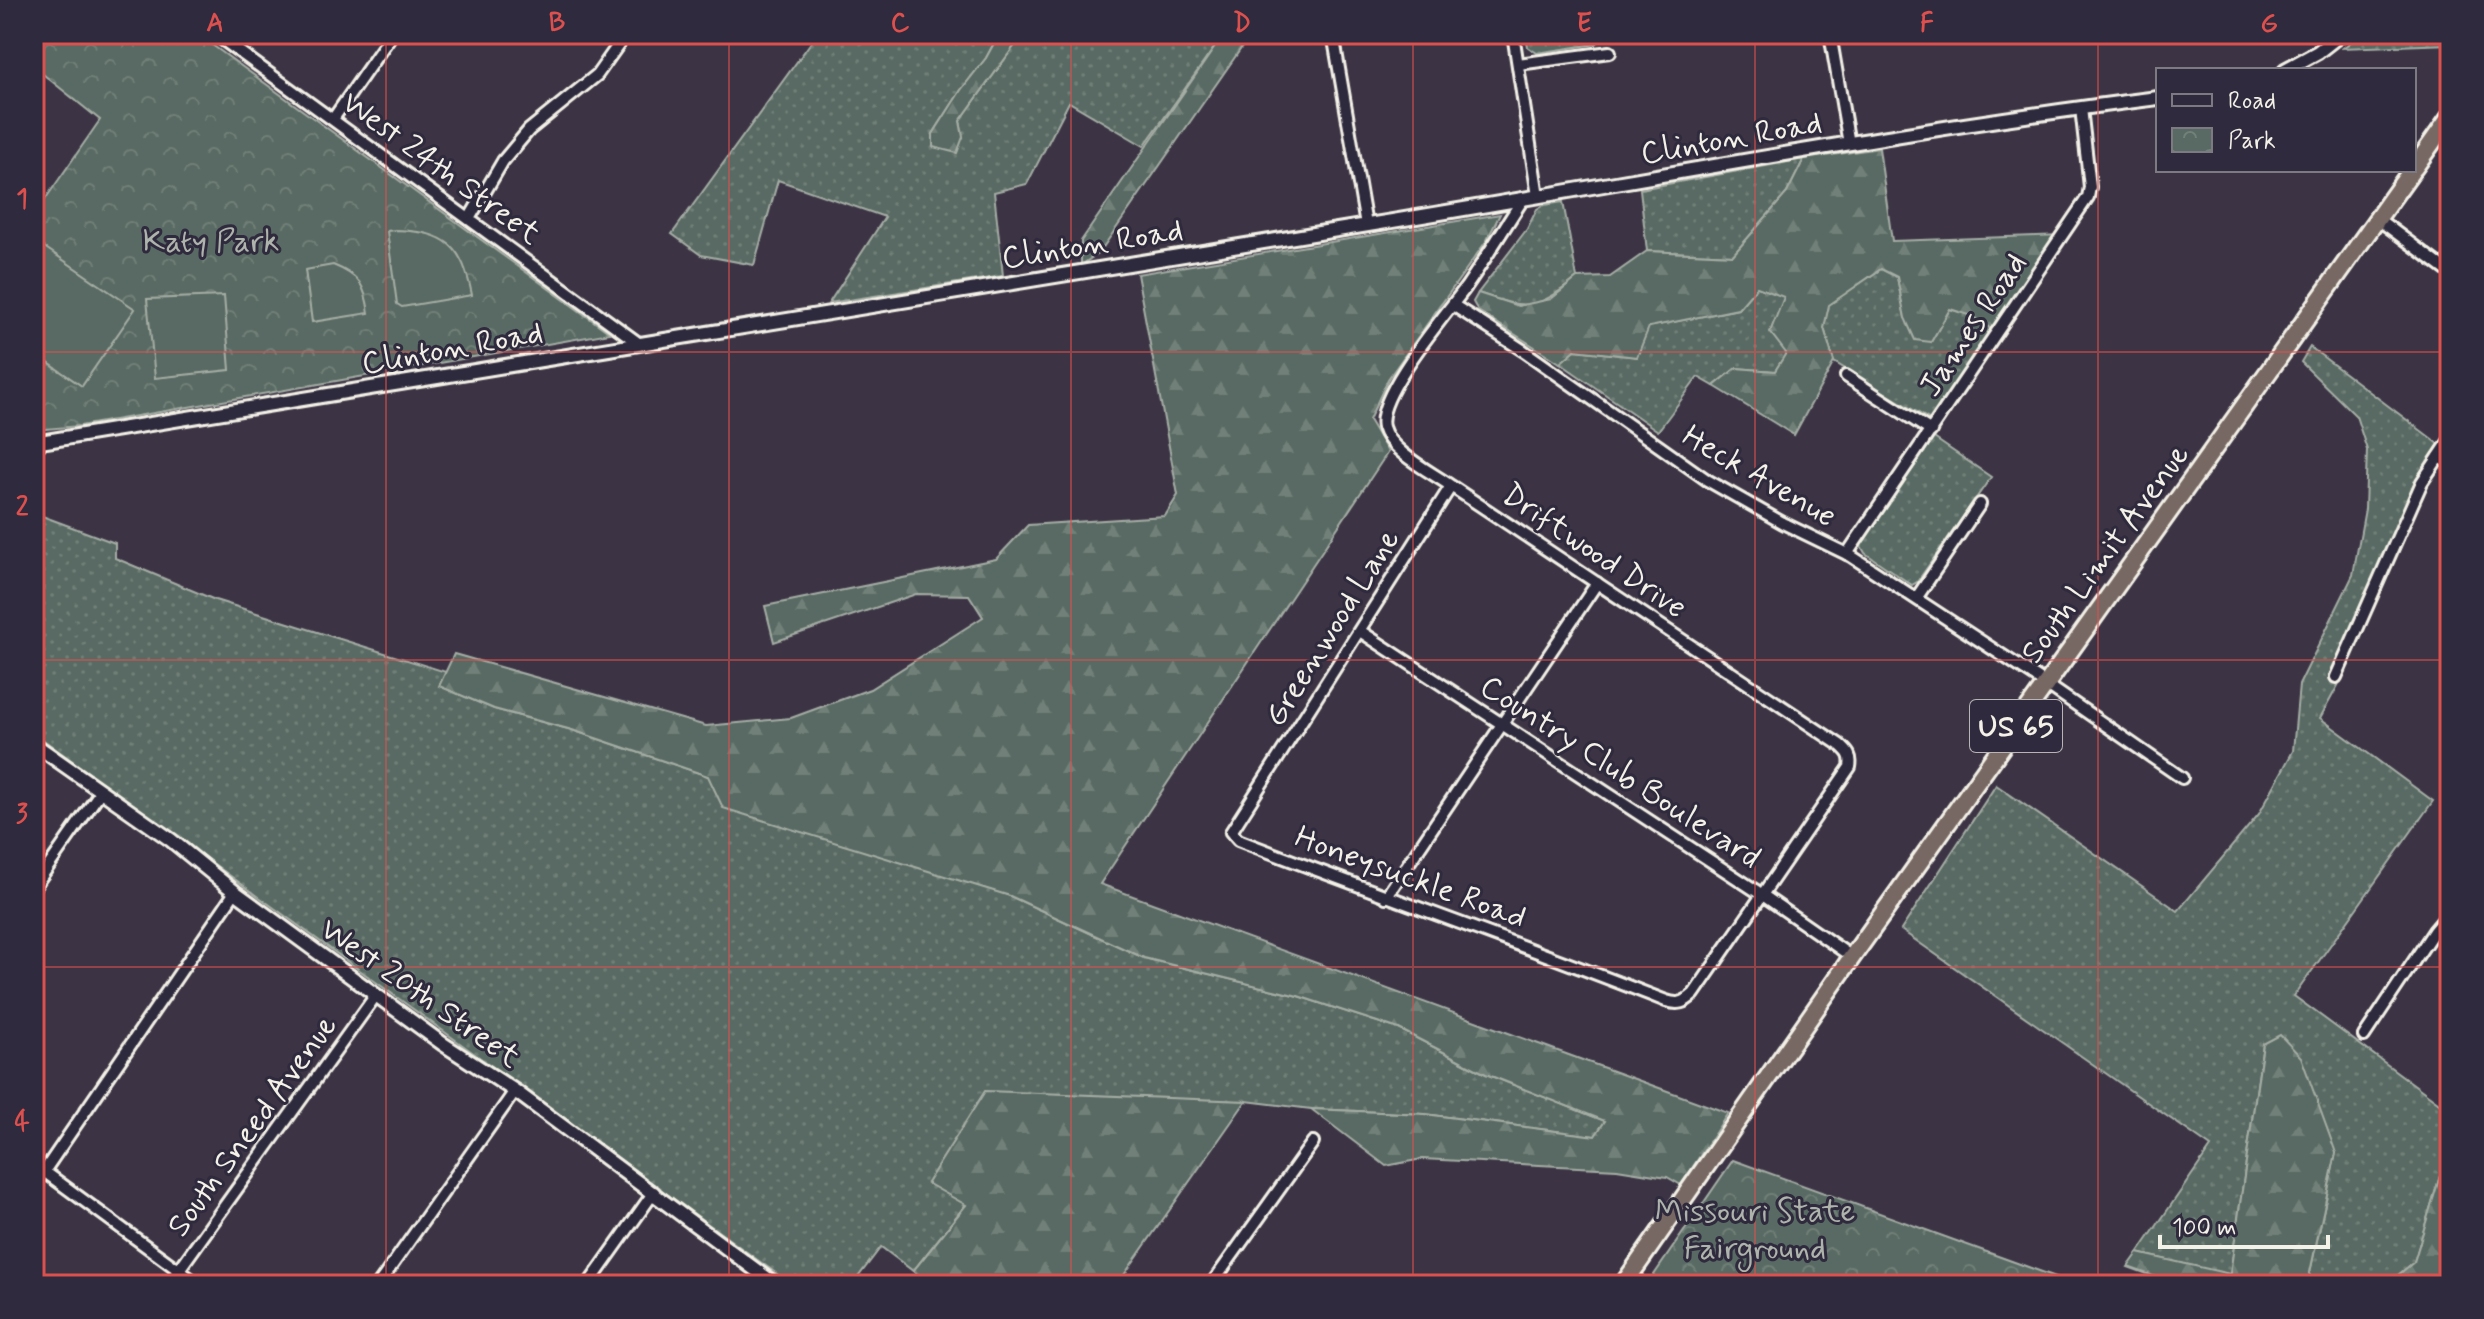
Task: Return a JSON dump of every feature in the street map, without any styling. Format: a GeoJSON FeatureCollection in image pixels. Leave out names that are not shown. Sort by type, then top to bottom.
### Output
{"type":"FeatureCollection","features":[{"type":"Feature","properties":{"kind":"highway","name":"South Limit Avenue"},"geometry":{"type":"LineString","coordinates":[[2416,165],[2450,117]]}},
{"type":"Feature","properties":{"kind":"highway","name":"South Limit Avenue"},"geometry":{"type":"LineString","coordinates":[[1623,1285],[1852,957],[2411,172]]}},
{"type":"Feature","properties":{"kind":"street","name":"West 24th Street"},"geometry":{"type":"LineString","coordinates":[[215,34],[637,342]]}},
{"type":"Feature","properties":{"kind":"street"},"geometry":{"type":"LineString","coordinates":[[333,119],[392,34]]}},
{"type":"Feature","properties":{"kind":"street"},"geometry":{"type":"LineString","coordinates":[[469,219],[503,161],[529,130],[597,75],[626,34]]}},
{"type":"Feature","properties":{"kind":"street"},"geometry":{"type":"LineString","coordinates":[[1333,34],[1366,225]]}},
{"type":"Feature","properties":{"kind":"street"},"geometry":{"type":"LineString","coordinates":[[1513,34],[1538,196]]}},
{"type":"Feature","properties":{"kind":"street"},"geometry":{"type":"LineString","coordinates":[[1830,34],[1849,144]]}},
{"type":"Feature","properties":{"kind":"street"},"geometry":{"type":"LineString","coordinates":[[2289,68],[2318,52],[2341,34]]}},
{"type":"Feature","properties":{"kind":"street"},"geometry":{"type":"LineString","coordinates":[[1518,64],[1610,52]]}},
{"type":"Feature","properties":{"kind":"street","name":"Clinton Road"},"geometry":{"type":"LineString","coordinates":[[34,443],[1849,144],[2156,98]]}},
{"type":"Feature","properties":{"kind":"street","name":"James Road"},"geometry":{"type":"LineString","coordinates":[[1847,554],[2088,197],[2090,187],[2081,108]]}},
{"type":"Feature","properties":{"kind":"street"},"geometry":{"type":"LineString","coordinates":[[1453,305],[1523,199]]}},
{"type":"Feature","properties":{"kind":"street"},"geometry":{"type":"LineString","coordinates":[[2378,219],[2450,273]]}},
{"type":"Feature","properties":{"kind":"street","name":"Driftwood Drive"},"geometry":{"type":"LineString","coordinates":[[1453,305],[1421,346],[1393,389],[1383,412],[1384,431],[1397,448],[1847,751],[1851,759],[1850,767],[1761,894]]}},
{"type":"Feature","properties":{"kind":"street","name":"Heck Avenue"},"geometry":{"type":"LineString","coordinates":[[1453,305],[1524,351],[1707,480],[1783,523],[1847,554],[1917,597],[2182,778]]}},
{"type":"Feature","properties":{"kind":"street"},"geometry":{"type":"LineString","coordinates":[[1846,376],[1931,431]]}},
{"type":"Feature","properties":{"kind":"street"},"geometry":{"type":"LineString","coordinates":[[2336,677],[2422,482],[2450,440]]}},
{"type":"Feature","properties":{"kind":"street"},"geometry":{"type":"LineString","coordinates":[[2439,457],[2450,464]]}},
{"type":"Feature","properties":{"kind":"street","name":"Greenwood Lane"},"geometry":{"type":"LineString","coordinates":[[1254,795],[1451,486]]}},
{"type":"Feature","properties":{"kind":"street"},"geometry":{"type":"LineString","coordinates":[[1917,597],[1980,504]]}},
{"type":"Feature","properties":{"kind":"street"},"geometry":{"type":"LineString","coordinates":[[1386,897],[1597,583]]}},
{"type":"Feature","properties":{"kind":"street","name":"Country Club Boulevard"},"geometry":{"type":"LineString","coordinates":[[1360,631],[1852,957]]}},
{"type":"Feature","properties":{"kind":"street","name":"West 20th Street"},"geometry":{"type":"LineString","coordinates":[[34,744],[171,840],[235,892],[443,1044],[515,1091],[654,1192],[776,1285]]}},
{"type":"Feature","properties":{"kind":"street"},"geometry":{"type":"LineString","coordinates":[[34,887],[101,791]]}},
{"type":"Feature","properties":{"kind":"street","name":"Honeysuckle Road"},"geometry":{"type":"LineString","coordinates":[[1254,795],[1234,826],[1233,836],[1386,897],[1681,1004],[1694,994],[1761,894]]}},
{"type":"Feature","properties":{"kind":"street"},"geometry":{"type":"LineString","coordinates":[[34,1186],[235,892]]}},
{"type":"Feature","properties":{"kind":"street"},"geometry":{"type":"LineString","coordinates":[[2364,1036],[2450,912]]}},
{"type":"Feature","properties":{"kind":"street","name":"South Sneed Avenue"},"geometry":{"type":"LineString","coordinates":[[168,1285],[376,995]]}},
{"type":"Feature","properties":{"kind":"street"},"geometry":{"type":"LineString","coordinates":[[378,1285],[515,1091]]}},
{"type":"Feature","properties":{"kind":"street"},"geometry":{"type":"LineString","coordinates":[[1211,1285],[1313,1142]]}},
{"type":"Feature","properties":{"kind":"street"},"geometry":{"type":"LineString","coordinates":[[34,1164],[199,1285]]}},
{"type":"Feature","properties":{"kind":"street"},"geometry":{"type":"LineString","coordinates":[[588,1285],[654,1192]]}},
{"type":"Feature","properties":{"kind":"green space","name":"Katy Park"},"geometry":{"type":"Polygon","coordinates":[[[34,34],[197,34],[610,333],[80,426],[34,430],[34,195],[44,201],[100,120],[34,67],[34,34]]]}},
{"type":"Feature","properties":{"kind":"green space"},"geometry":{"type":"Polygon","coordinates":[[[817,34],[999,34],[933,134],[963,137],[960,121],[1023,34],[1224,34],[1144,146],[1069,102],[1027,184],[994,192],[1003,276],[829,303],[885,217],[778,180],[754,265],[701,255],[672,234],[817,34]]]}},
{"type":"Feature","properties":{"kind":"green space"},"geometry":{"type":"Polygon","coordinates":[[[999,34],[1023,34],[960,121],[963,137],[957,153],[933,147],[933,134],[999,34]]]}},
{"type":"Feature","properties":{"kind":"green space"},"geometry":{"type":"Polygon","coordinates":[[[1224,34],[1251,34],[1099,253],[1081,265],[1081,241],[1224,34]]]}},
{"type":"Feature","properties":{"kind":"green space"},"geometry":{"type":"Polygon","coordinates":[[[1526,34],[1606,34],[1596,44],[1537,53],[1528,47],[1526,34]]]}},
{"type":"Feature","properties":{"kind":"green space"},"geometry":{"type":"Polygon","coordinates":[[[2361,34],[2450,34],[2450,44],[2343,48],[2361,34]]]}},
{"type":"Feature","properties":{"kind":"green space"},"geometry":{"type":"Polygon","coordinates":[[[1879,148],[1892,241],[2062,235],[1994,331],[1972,316],[1950,309],[1931,342],[1915,340],[1905,318],[1897,277],[1881,269],[1829,305],[1824,328],[1834,362],[1794,435],[1714,386],[1736,368],[1775,371],[1786,353],[1770,332],[1784,297],[1757,287],[1738,309],[1649,327],[1637,357],[1575,350],[1560,363],[1478,311],[1473,302],[1478,293],[1518,306],[1551,299],[1577,278],[1610,277],[1647,251],[1733,255],[1787,193],[1804,159],[1879,148]]]}},
{"type":"Feature","properties":{"kind":"green space"},"geometry":{"type":"Polygon","coordinates":[[[1804,159],[1787,193],[1733,255],[1647,251],[1640,189],[1804,159]]]}},
{"type":"Feature","properties":{"kind":"green space"},"geometry":{"type":"Polygon","coordinates":[[[1563,202],[1577,278],[1551,297],[1530,304],[1508,302],[1478,293],[1527,229],[1537,209],[1563,202]]]}},
{"type":"Feature","properties":{"kind":"green space"},"geometry":{"type":"Polygon","coordinates":[[[1500,214],[1487,240],[1388,379],[1369,420],[1388,452],[1100,884],[1728,1113],[1681,1185],[1667,1177],[1617,1169],[1422,1159],[1386,1166],[1311,1109],[1425,1114],[1595,1136],[1605,1121],[1486,1074],[1399,1029],[1298,996],[1144,958],[1010,896],[723,808],[708,776],[572,730],[494,709],[439,686],[454,654],[706,726],[791,718],[870,689],[983,617],[969,595],[916,594],[774,642],[765,606],[996,559],[1028,525],[1165,516],[1178,495],[1137,274],[1500,214]]]}},
{"type":"Feature","properties":{"kind":"green space"},"geometry":{"type":"Polygon","coordinates":[[[387,231],[428,234],[450,245],[463,264],[472,295],[402,307],[397,304],[387,231]]]}},
{"type":"Feature","properties":{"kind":"green space"},"geometry":{"type":"Polygon","coordinates":[[[34,240],[135,309],[82,386],[34,353],[34,240]]]}},
{"type":"Feature","properties":{"kind":"green space"},"geometry":{"type":"Polygon","coordinates":[[[333,265],[360,283],[369,313],[312,322],[305,270],[333,265]]]}},
{"type":"Feature","properties":{"kind":"green space"},"geometry":{"type":"Polygon","coordinates":[[[1881,269],[1897,277],[1905,318],[1931,342],[1950,309],[1972,316],[1994,331],[1932,421],[1834,362],[1824,328],[1828,305],[1881,269]]]}},
{"type":"Feature","properties":{"kind":"green space"},"geometry":{"type":"Polygon","coordinates":[[[1757,286],[1785,297],[1771,332],[1787,353],[1775,371],[1736,368],[1714,386],[1698,377],[1658,431],[1560,363],[1575,350],[1637,357],[1648,327],[1738,309],[1757,286]]]}},
{"type":"Feature","properties":{"kind":"green space"},"geometry":{"type":"Polygon","coordinates":[[[224,296],[230,370],[155,378],[147,299],[224,296]]]}},
{"type":"Feature","properties":{"kind":"green space"},"geometry":{"type":"Polygon","coordinates":[[[2310,347],[2439,444],[2334,674],[2341,680],[2320,718],[2433,801],[2294,996],[2450,1111],[2450,1167],[2440,1176],[2414,1262],[2386,1285],[2362,1285],[2309,1277],[2336,1153],[2263,1044],[2230,1275],[2138,1253],[2211,1147],[1901,930],[1996,785],[2178,911],[2259,814],[2293,751],[2299,685],[2353,575],[2365,509],[2367,450],[2356,416],[2301,362],[2310,347]]]}},
{"type":"Feature","properties":{"kind":"green space"},"geometry":{"type":"Polygon","coordinates":[[[1934,438],[1991,477],[1912,585],[1865,553],[1861,546],[1934,438]]]}},
{"type":"Feature","properties":{"kind":"green space"},"geometry":{"type":"Polygon","coordinates":[[[34,513],[115,543],[115,558],[215,600],[446,672],[440,686],[494,709],[572,730],[708,776],[1010,896],[1144,958],[1298,996],[1399,1029],[1486,1074],[1605,1121],[1595,1136],[1425,1114],[1311,1109],[1246,1101],[928,1183],[966,1204],[913,1271],[881,1247],[852,1285],[792,1285],[34,733],[34,513]]]}},
{"type":"Feature","properties":{"kind":"green space"},"geometry":{"type":"Polygon","coordinates":[[[2280,1035],[2301,1057],[2336,1153],[2309,1277],[2362,1285],[2178,1285],[2128,1267],[2138,1253],[2230,1274],[2263,1044],[2280,1035]]]}},
{"type":"Feature","properties":{"kind":"green space"},"geometry":{"type":"Polygon","coordinates":[[[985,1091],[1246,1101],[1117,1285],[932,1285],[913,1271],[966,1205],[927,1183],[985,1091]]]}},
{"type":"Feature","properties":{"kind":"green space","name":"Missouri State Fairground"},"geometry":{"type":"Polygon","coordinates":[[[1733,1160],[2078,1285],[1647,1285],[1733,1160]]]}},
{"type":"Feature","properties":{"kind":"green space"},"geometry":{"type":"Polygon","coordinates":[[[2450,1167],[2450,1285],[2386,1285],[2414,1262],[2440,1176],[2450,1167]]]}}]}
